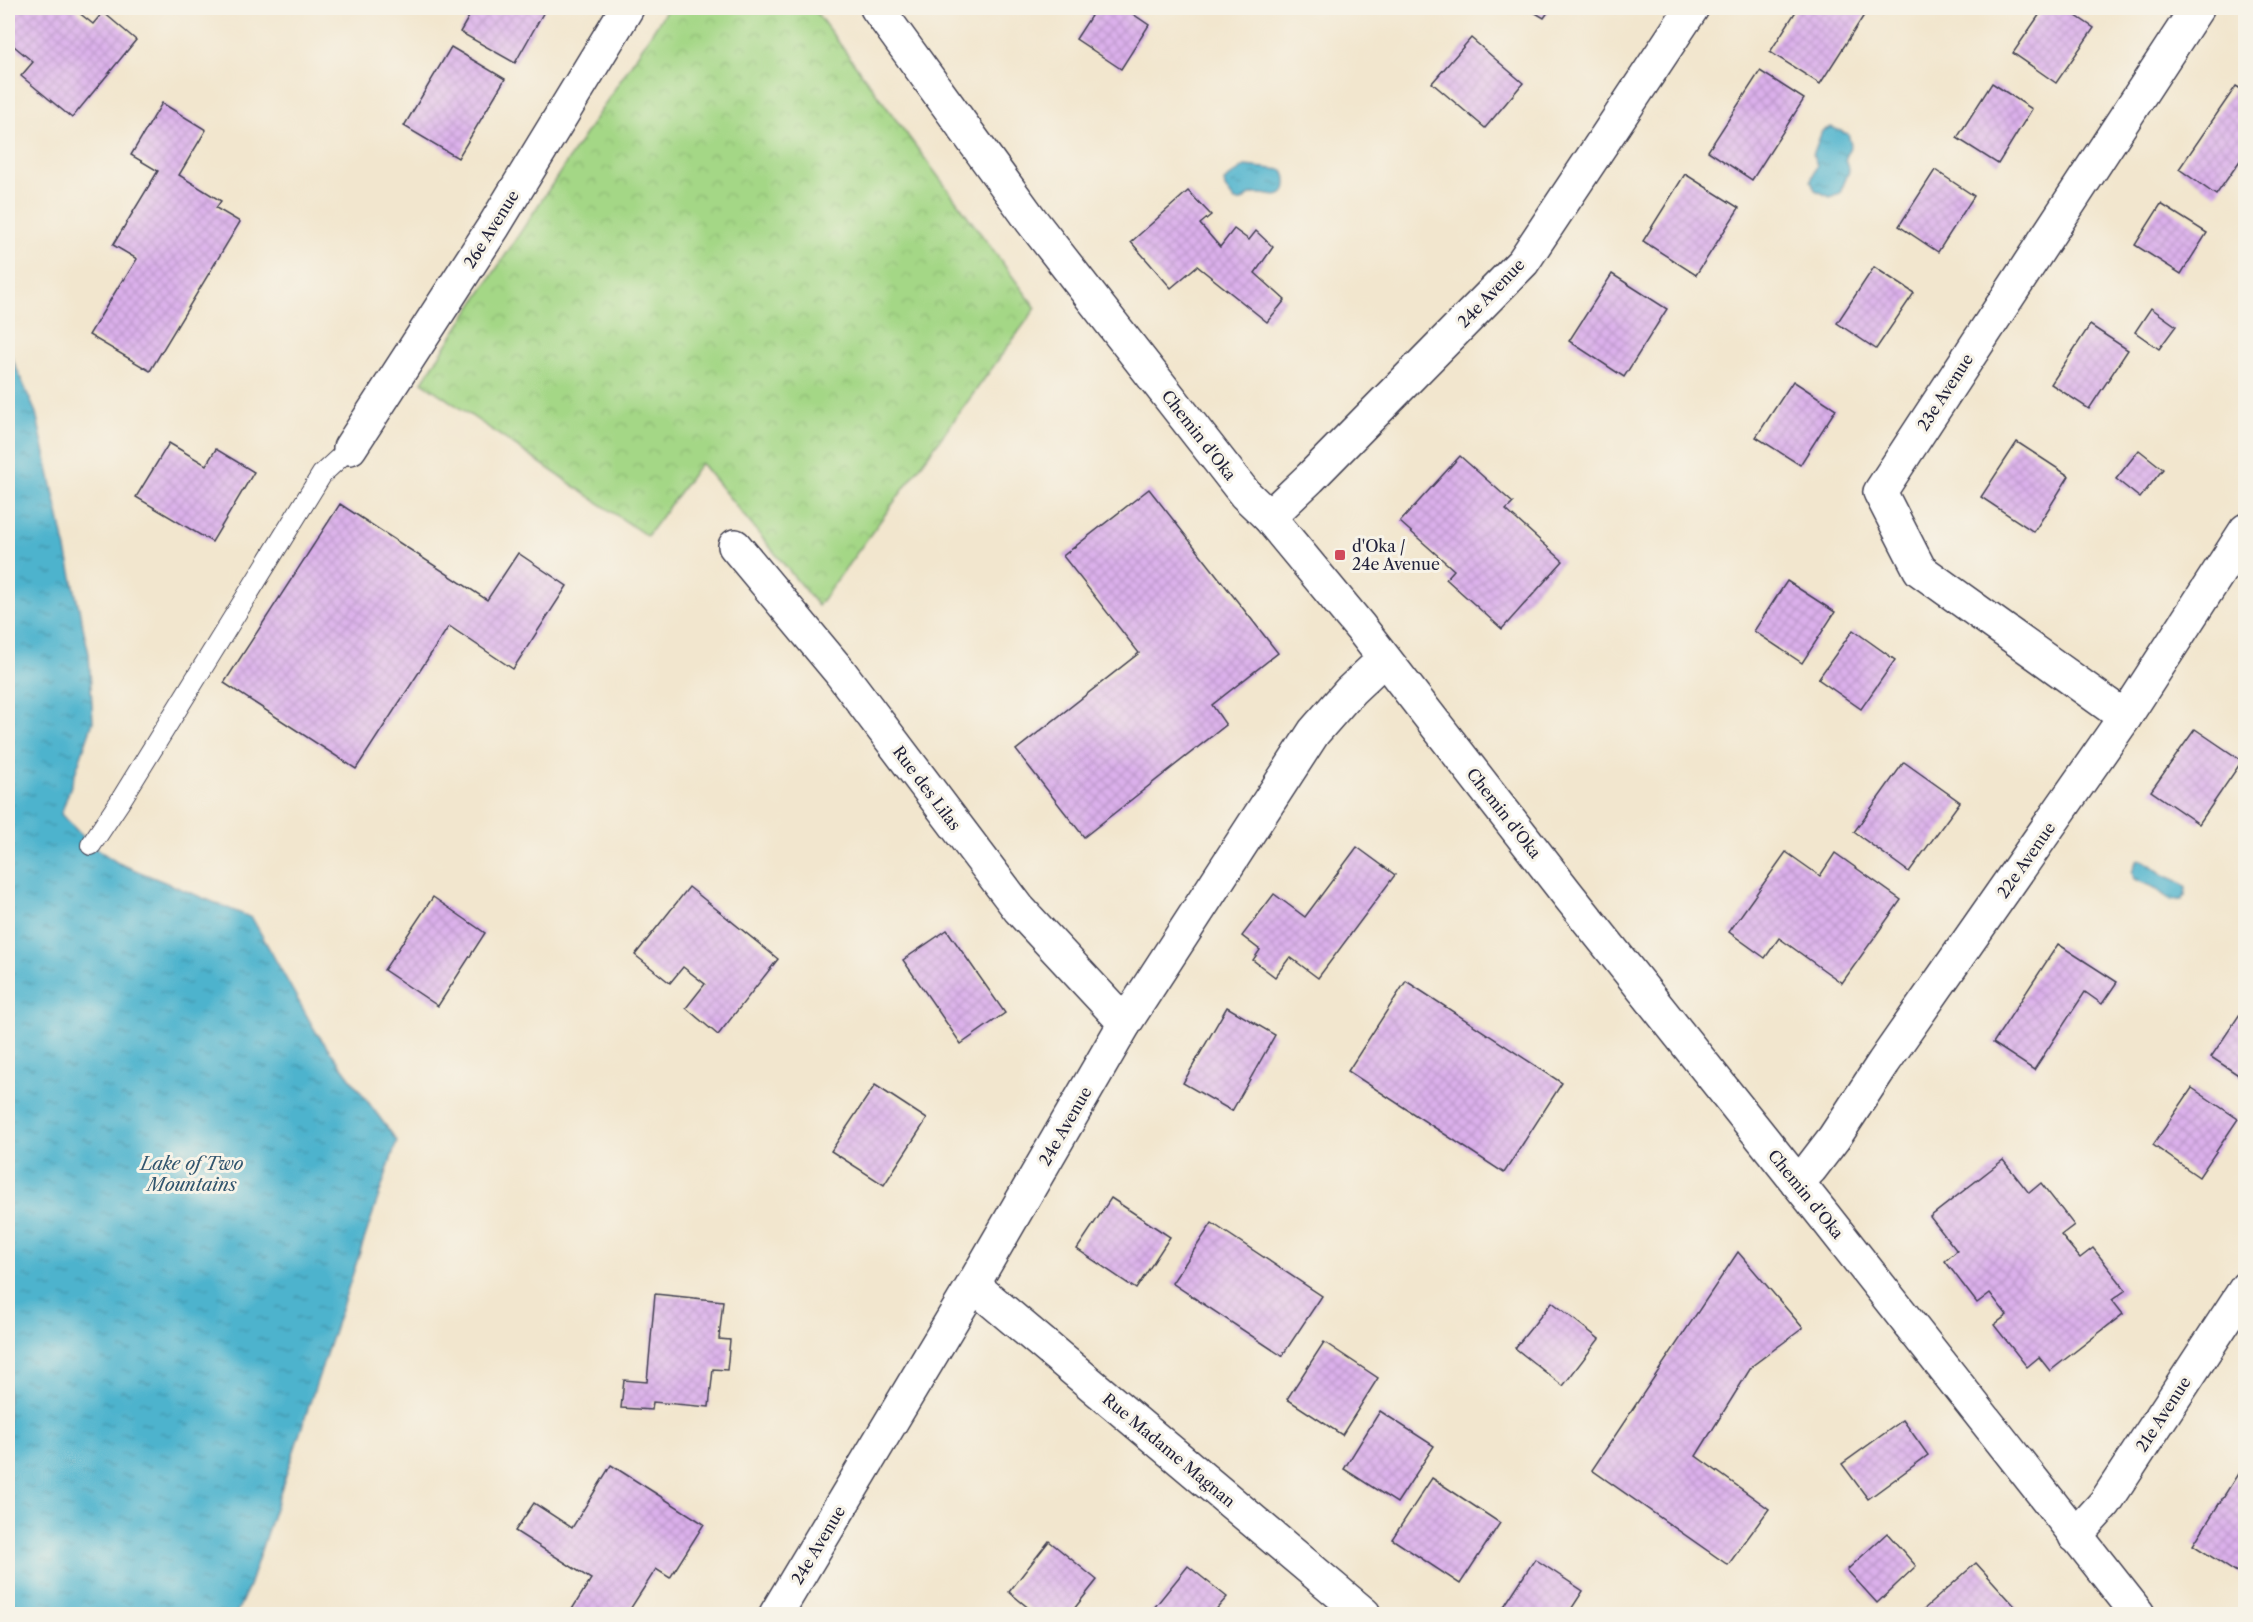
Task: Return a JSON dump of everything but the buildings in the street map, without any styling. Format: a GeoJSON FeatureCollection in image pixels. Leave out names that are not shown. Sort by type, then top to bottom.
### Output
{"type":"FeatureCollection","features":[{"type":"Feature","properties":{"kind":"street","name":"26e Avenue"},"geometry":{"type":"LineString","coordinates":[[350,448],[494,226],[627,8]]}},
{"type":"Feature","properties":{"kind":"street","name":"Chemin d'Oka"},"geometry":{"type":"LineString","coordinates":[[877,8],[1017,201],[1104,315],[1245,494],[1269,517],[1384,659],[1568,895],[2138,1614]]}},
{"type":"Feature","properties":{"kind":"street","name":"24e Avenue"},"geometry":{"type":"LineString","coordinates":[[1269,517],[1523,262],[1692,8]]}},
{"type":"Feature","properties":{"kind":"street","name":"23e Avenue"},"geometry":{"type":"LineString","coordinates":[[2125,717],[1920,570],[1880,492],[2197,8]]}},
{"type":"Feature","properties":{"kind":"street","name":"22e Avenue"},"geometry":{"type":"LineString","coordinates":[[1797,1182],[1823,1154],[1884,1062],[2125,717],[2246,531]]}},
{"type":"Feature","properties":{"kind":"street","name":"Rue des Lilas"},"geometry":{"type":"LineString","coordinates":[[735,546],[840,672],[1019,909],[1125,1023]]}},
{"type":"Feature","properties":{"kind":"street","name":"24e Avenue"},"geometry":{"type":"LineString","coordinates":[[776,1614],[973,1286],[1125,1023],[1314,732],[1350,691],[1384,659]]}},
{"type":"Feature","properties":{"kind":"street","name":"Rue Madame Magnan"},"geometry":{"type":"LineString","coordinates":[[973,1286],[1364,1614]]}},
{"type":"Feature","properties":{"kind":"street","name":"21e Avenue"},"geometry":{"type":"LineString","coordinates":[[2075,1536],[2105,1503],[2246,1287]]}},
{"type":"Feature","properties":{"kind":"lane"},"geometry":{"type":"LineString","coordinates":[[91,844],[119,803],[322,474],[350,448]]}},
{"type":"Feature","properties":{"kind":"green space"},"geometry":{"type":"Polygon","coordinates":[[[668,8],[813,8],[1036,308],[818,606],[701,463],[647,536],[422,382],[668,8]]]}},
{"type":"Feature","properties":{"kind":"water"},"geometry":{"type":"Polygon","coordinates":[[[1831,127],[1848,134],[1851,145],[1845,160],[1849,171],[1840,193],[1830,197],[1815,190],[1811,181],[1817,165],[1813,155],[1822,131],[1831,127]]]}},
{"type":"Feature","properties":{"kind":"water"},"geometry":{"type":"Polygon","coordinates":[[[1245,166],[1282,170],[1286,182],[1283,194],[1275,196],[1253,194],[1242,201],[1235,201],[1225,188],[1224,181],[1245,166]]]}},
{"type":"Feature","properties":{"kind":"water","name":"Lake of Two Mountains"},"geometry":{"type":"Polygon","coordinates":[[[8,349],[36,413],[89,654],[93,722],[61,814],[91,845],[118,863],[252,918],[316,1032],[397,1141],[249,1586],[236,1614],[8,1614],[8,349]]]}},
{"type":"Feature","properties":{"kind":"water"},"geometry":{"type":"Polygon","coordinates":[[[2142,860],[2184,885],[2186,888],[2182,900],[2171,901],[2155,888],[2134,879],[2132,872],[2137,861],[2142,860]]]}},
{"type":"Feature","properties":{"kind":"place","name":"d'Oka / 24e Avenue"},"geometry":{"type":"Point","coordinates":[1340,555]}}]}
